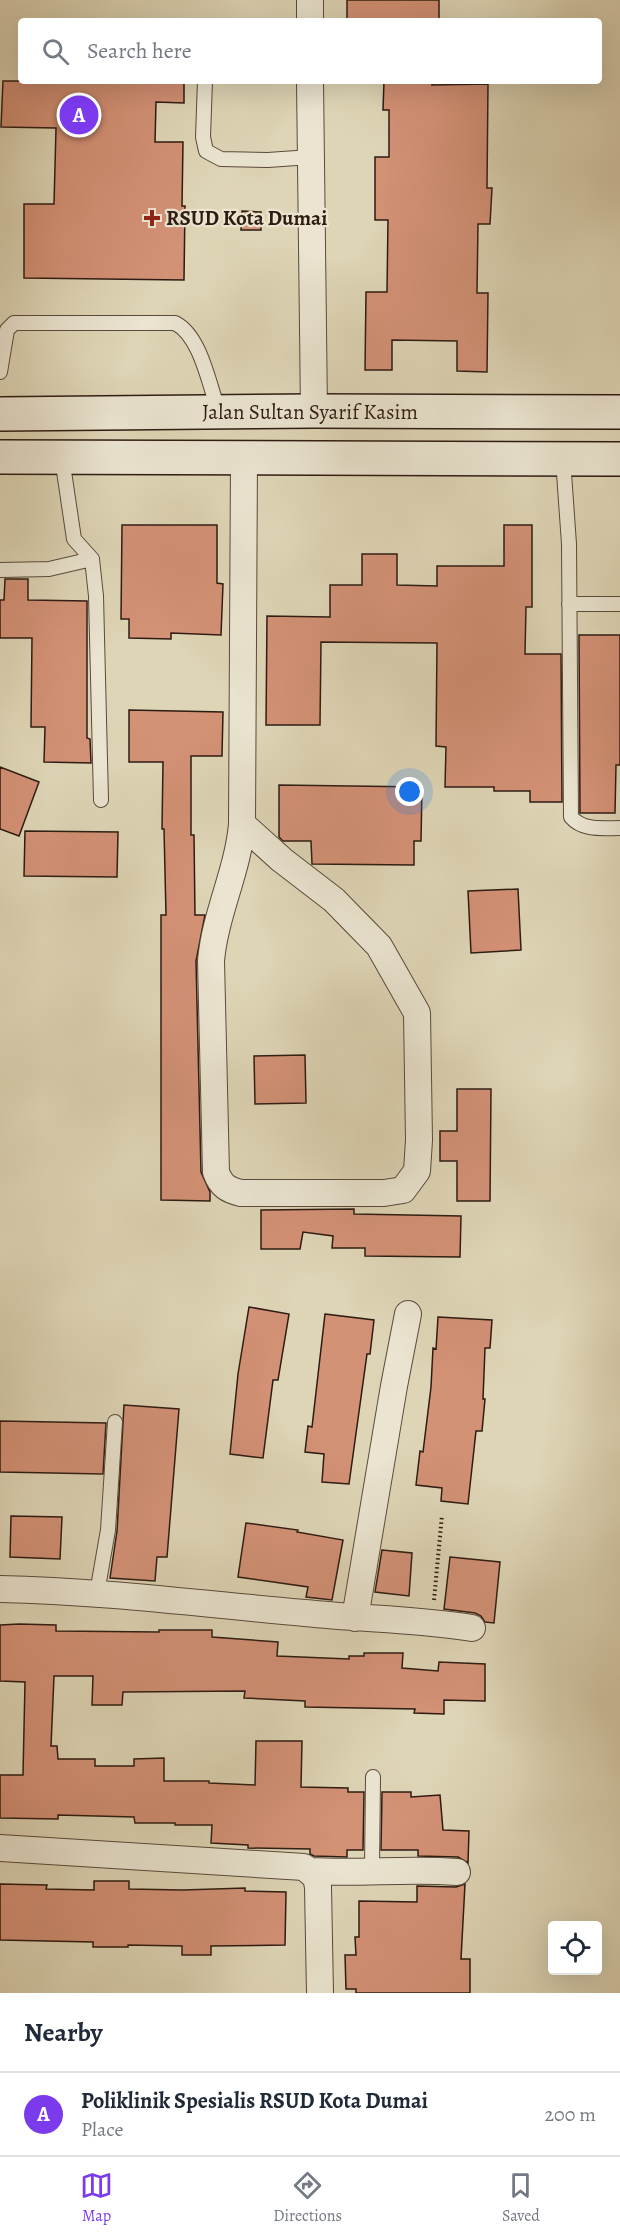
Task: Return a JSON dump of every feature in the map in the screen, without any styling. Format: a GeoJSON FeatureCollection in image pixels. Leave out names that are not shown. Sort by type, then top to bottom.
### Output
{"type":"FeatureCollection","features":[{"type":"Feature","properties":{"kind":"street"},"geometry":{"type":"LineString","coordinates":[[310,0],[310,18]]}},
{"type":"Feature","properties":{"kind":"street"},"geometry":{"type":"LineString","coordinates":[[310,84],[314,411]]}},
{"type":"Feature","properties":{"kind":"street","name":"Jalan Sultan Syarif Kasim"},"geometry":{"type":"LineString","coordinates":[[0,414],[314,411],[620,412]]}},
{"type":"Feature","properties":{"kind":"street"},"geometry":{"type":"LineString","coordinates":[[0,457],[620,459]]}},
{"type":"Feature","properties":{"kind":"street"},"geometry":{"type":"LineString","coordinates":[[242,824],[282,860],[334,900],[380,946],[417,1013],[419,1140],[417,1171],[403,1190],[384,1193],[241,1192],[229,1190],[220,1182],[216,1172],[211,961],[213,942],[240,842],[242,824],[244,458]]}},
{"type":"Feature","properties":{"kind":"street"},"geometry":{"type":"LineString","coordinates":[[355,1618],[408,1314]]}},
{"type":"Feature","properties":{"kind":"street"},"geometry":{"type":"LineString","coordinates":[[0,1589],[97,1593],[355,1618],[432,1621],[472,1628]]}},
{"type":"Feature","properties":{"kind":"street"},"geometry":{"type":"LineString","coordinates":[[0,1848],[303,1867],[316,1877],[318,1887],[320,1993]]}},
{"type":"Feature","properties":{"kind":"street"},"geometry":{"type":"LineString","coordinates":[[311,1871],[428,1870],[457,1872]]}},
{"type":"Feature","properties":{"kind":"lane"},"geometry":{"type":"LineString","coordinates":[[205,84],[203,137],[206,151],[221,159],[268,160],[311,157]]}},
{"type":"Feature","properties":{"kind":"lane"},"geometry":{"type":"LineString","coordinates":[[0,372],[7,330],[14,323],[175,323],[184,328],[195,343],[219,413]]}},
{"type":"Feature","properties":{"kind":"lane"},"geometry":{"type":"LineString","coordinates":[[62,458],[74,539],[92,559],[96,596],[101,800]]}},
{"type":"Feature","properties":{"kind":"lane"},"geometry":{"type":"LineString","coordinates":[[563,459],[569,544],[570,817],[576,823],[591,828],[620,828]]}},
{"type":"Feature","properties":{"kind":"lane"},"geometry":{"type":"LineString","coordinates":[[0,570],[49,569],[92,559]]}},
{"type":"Feature","properties":{"kind":"lane"},"geometry":{"type":"LineString","coordinates":[[569,604],[620,604]]}},
{"type":"Feature","properties":{"kind":"lane"},"geometry":{"type":"LineString","coordinates":[[97,1593],[108,1530],[115,1422]]}},
{"type":"Feature","properties":{"kind":"lane"},"geometry":{"type":"LineString","coordinates":[[372,1871],[373,1777]]}},
{"type":"Feature","properties":{"kind":"path"},"geometry":{"type":"LineString","coordinates":[[432,1621],[442,1515]]}},
{"type":"Feature","properties":{"kind":"building"},"geometry":{"type":"Polygon","coordinates":[[[347,0],[439,0],[439,18],[347,18],[347,0]]]}},
{"type":"Feature","properties":{"kind":"building"},"geometry":{"type":"Polygon","coordinates":[[[3,81],[18,81],[18,84],[184,84],[184,103],[156,102],[155,142],[183,142],[184,280],[24,278],[24,204],[54,204],[56,128],[1,127],[3,81]]]}},
{"type":"Feature","properties":{"kind":"building"},"geometry":{"type":"Polygon","coordinates":[[[384,84],[488,84],[487,188],[492,188],[490,224],[478,224],[477,293],[488,293],[487,372],[457,371],[457,341],[392,340],[392,370],[365,370],[366,292],[387,292],[388,220],[375,220],[375,157],[389,157],[389,110],[383,110],[384,84]]]}},
{"type":"Feature","properties":{"kind":"building"},"geometry":{"type":"Polygon","coordinates":[[[242,211],[261,212],[261,230],[241,230],[242,211]]]}},
{"type":"Feature","properties":{"kind":"building"},"geometry":{"type":"Polygon","coordinates":[[[122,525],[217,525],[217,583],[223,584],[221,635],[171,633],[171,639],[129,638],[129,619],[121,619],[122,525]]]}},
{"type":"Feature","properties":{"kind":"building"},"geometry":{"type":"Polygon","coordinates":[[[504,525],[532,525],[532,607],[526,607],[525,654],[561,654],[562,802],[530,802],[530,791],[494,791],[494,787],[445,787],[446,747],[436,746],[437,643],[321,642],[320,725],[266,725],[267,616],[330,617],[330,585],[362,585],[362,554],[397,554],[397,585],[437,586],[437,566],[504,566],[504,525]]]}},
{"type":"Feature","properties":{"kind":"building"},"geometry":{"type":"Polygon","coordinates":[[[5,579],[28,579],[28,600],[87,601],[87,738],[90,739],[91,763],[44,762],[45,727],[31,727],[32,638],[0,638],[0,600],[4,600],[5,579]]]}},
{"type":"Feature","properties":{"kind":"building"},"geometry":{"type":"Polygon","coordinates":[[[579,635],[620,635],[620,765],[616,765],[615,813],[580,813],[579,635]]]}},
{"type":"Feature","properties":{"kind":"building"},"geometry":{"type":"Polygon","coordinates":[[[129,710],[223,712],[222,756],[191,756],[191,835],[194,835],[195,915],[205,915],[196,961],[201,1172],[210,1192],[210,1201],[161,1200],[161,915],[166,915],[164,829],[162,829],[163,762],[129,762],[129,710]]]}},
{"type":"Feature","properties":{"kind":"building"},"geometry":{"type":"Polygon","coordinates":[[[0,767],[39,782],[19,836],[0,829],[0,767]]]}},
{"type":"Feature","properties":{"kind":"building"},"geometry":{"type":"Polygon","coordinates":[[[279,785],[422,787],[421,841],[414,841],[414,865],[312,864],[311,841],[283,841],[279,837],[279,785]]]}},
{"type":"Feature","properties":{"kind":"building"},"geometry":{"type":"Polygon","coordinates":[[[25,831],[118,832],[117,877],[24,876],[25,831]]]}},
{"type":"Feature","properties":{"kind":"building"},"geometry":{"type":"Polygon","coordinates":[[[518,889],[521,950],[471,953],[468,891],[518,889]]]}},
{"type":"Feature","properties":{"kind":"building"},"geometry":{"type":"Polygon","coordinates":[[[305,1055],[306,1103],[255,1104],[254,1056],[305,1055]]]}},
{"type":"Feature","properties":{"kind":"building"},"geometry":{"type":"Polygon","coordinates":[[[457,1089],[491,1089],[490,1201],[457,1201],[457,1161],[440,1161],[440,1131],[457,1131],[457,1089]]]}},
{"type":"Feature","properties":{"kind":"building"},"geometry":{"type":"Polygon","coordinates":[[[354,1209],[354,1214],[461,1216],[460,1257],[365,1256],[365,1248],[332,1248],[333,1236],[303,1232],[300,1249],[261,1249],[261,1210],[354,1209]]]}},
{"type":"Feature","properties":{"kind":"building"},"geometry":{"type":"Polygon","coordinates":[[[249,1307],[289,1314],[278,1380],[273,1380],[263,1458],[230,1454],[238,1374],[249,1307]]]}},
{"type":"Feature","properties":{"kind":"building"},"geometry":{"type":"Polygon","coordinates":[[[325,1314],[374,1320],[349,1484],[322,1482],[324,1454],[305,1452],[308,1426],[312,1427],[325,1314]]]}},
{"type":"Feature","properties":{"kind":"building"},"geometry":{"type":"Polygon","coordinates":[[[438,1317],[492,1320],[490,1348],[485,1348],[483,1399],[485,1399],[482,1431],[476,1431],[468,1504],[441,1501],[442,1488],[416,1485],[420,1451],[423,1452],[438,1317]]]}},
{"type":"Feature","properties":{"kind":"building"},"geometry":{"type":"Polygon","coordinates":[[[124,1405],[179,1409],[167,1557],[157,1557],[155,1581],[110,1578],[117,1531],[124,1405]]]}},
{"type":"Feature","properties":{"kind":"building"},"geometry":{"type":"Polygon","coordinates":[[[0,1421],[106,1423],[103,1474],[0,1472],[0,1421]]]}},
{"type":"Feature","properties":{"kind":"building"},"geometry":{"type":"Polygon","coordinates":[[[11,1516],[62,1517],[60,1559],[10,1557],[11,1516]]]}},
{"type":"Feature","properties":{"kind":"building"},"geometry":{"type":"Polygon","coordinates":[[[246,1523],[298,1530],[297,1532],[343,1540],[332,1600],[306,1597],[308,1587],[238,1577],[246,1523]]]}},
{"type":"Feature","properties":{"kind":"building"},"geometry":{"type":"Polygon","coordinates":[[[382,1550],[412,1553],[409,1596],[375,1592],[382,1550]]]}},
{"type":"Feature","properties":{"kind":"building"},"geometry":{"type":"Polygon","coordinates":[[[450,1557],[500,1562],[494,1623],[485,1622],[475,1613],[444,1609],[450,1557]]]}},
{"type":"Feature","properties":{"kind":"building"},"geometry":{"type":"Polygon","coordinates":[[[0,1625],[56,1625],[56,1631],[212,1630],[212,1637],[278,1642],[277,1656],[349,1659],[349,1656],[364,1656],[364,1653],[403,1653],[402,1668],[438,1671],[439,1662],[485,1664],[485,1701],[444,1700],[444,1714],[414,1713],[415,1709],[305,1707],[305,1701],[244,1698],[245,1691],[123,1692],[122,1705],[92,1705],[93,1676],[54,1676],[51,1746],[57,1746],[58,1759],[95,1759],[95,1766],[134,1766],[134,1759],[164,1758],[164,1781],[209,1781],[209,1783],[255,1785],[256,1741],[302,1741],[301,1787],[348,1788],[348,1792],[364,1792],[363,1850],[347,1850],[347,1857],[314,1856],[310,1854],[310,1849],[248,1848],[248,1845],[211,1843],[212,1825],[135,1823],[134,1817],[58,1815],[58,1819],[0,1818],[0,1775],[23,1775],[25,1682],[0,1681],[0,1625]]]}},
{"type":"Feature","properties":{"kind":"building"},"geometry":{"type":"Polygon","coordinates":[[[382,1792],[411,1792],[411,1797],[440,1795],[443,1830],[469,1831],[468,1863],[458,1857],[418,1856],[418,1850],[381,1850],[382,1792]]]}},
{"type":"Feature","properties":{"kind":"building"},"geometry":{"type":"Polygon","coordinates":[[[94,1881],[129,1881],[129,1889],[245,1888],[245,1891],[286,1892],[285,1945],[211,1946],[211,1955],[182,1955],[182,1946],[93,1947],[93,1942],[0,1940],[0,1884],[47,1885],[46,1889],[94,1890],[94,1881]]]}},
{"type":"Feature","properties":{"kind":"building"},"geometry":{"type":"Polygon","coordinates":[[[465,1884],[461,1959],[470,1959],[470,1993],[356,1993],[356,1989],[346,1989],[345,1955],[356,1955],[355,1937],[359,1937],[359,1901],[417,1902],[417,1886],[456,1887],[465,1884]]]}},
{"type":"Feature","properties":{"kind":"place","name":"Poliklinik Spesialis RSUD Kota Dumai"},"geometry":{"type":"Point","coordinates":[79,115]}},
{"type":"Feature","properties":{"kind":"place","name":"RSUD Kota Dumai"},"geometry":{"type":"Point","coordinates":[152,218]}}]}
